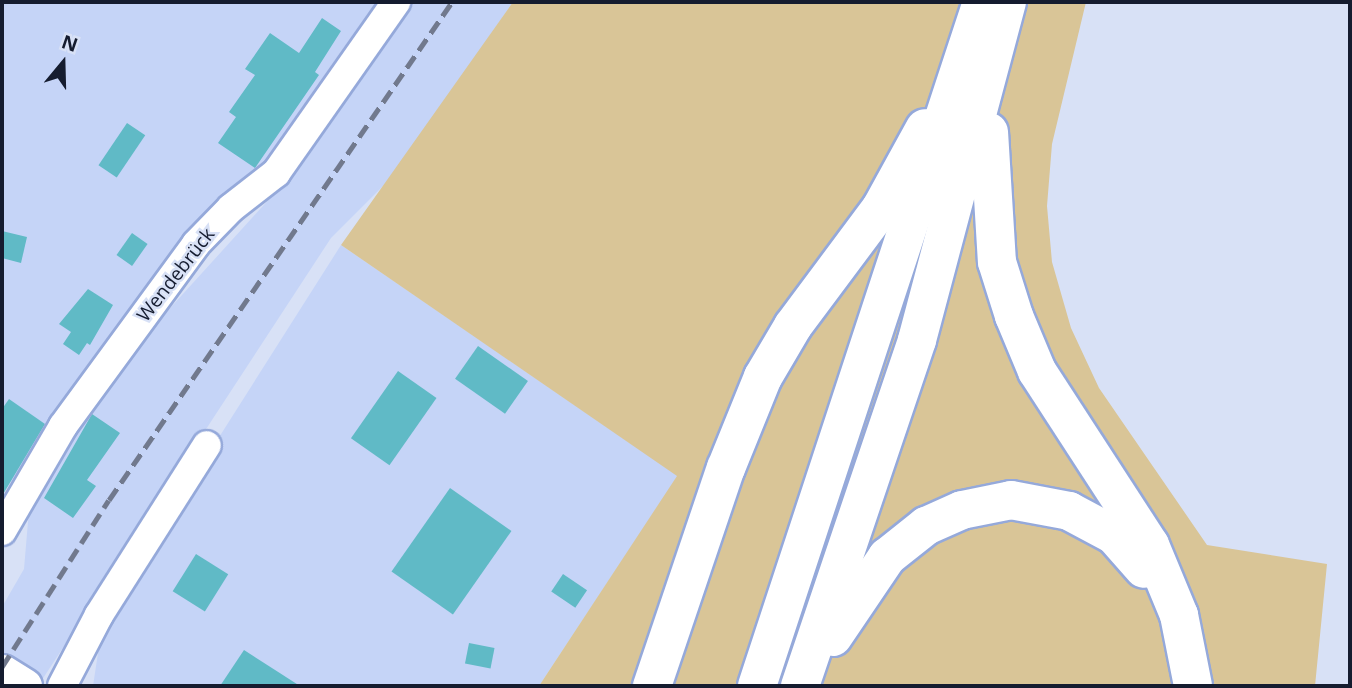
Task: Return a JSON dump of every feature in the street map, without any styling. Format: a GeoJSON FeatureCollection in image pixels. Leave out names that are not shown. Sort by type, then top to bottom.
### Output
{"type":"FeatureCollection","features":[{"type":"Feature","properties":{"kind":"highway"},"geometry":{"type":"LineString","coordinates":[[982,2],[979,58],[997,262],[1014,316],[1037,371],[1150,545],[1179,615],[1193,686]]}},
{"type":"Feature","properties":{"kind":"highway"},"geometry":{"type":"LineString","coordinates":[[757,686],[914,219],[979,58],[1007,2]]}},
{"type":"Feature","properties":{"kind":"highway"},"geometry":{"type":"LineString","coordinates":[[801,686],[917,340],[979,58]]}},
{"type":"Feature","properties":{"kind":"highway"},"geometry":{"type":"LineString","coordinates":[[652,686],[726,468],[763,377],[793,326],[881,208],[979,58]]}},
{"type":"Feature","properties":{"kind":"highway"},"geometry":{"type":"LineString","coordinates":[[801,686],[887,557],[926,526],[962,510],[1011,500],[1069,511],[1114,535],[1137,558],[1168,618],[1180,686]]}},
{"type":"Feature","properties":{"kind":"main road"},"geometry":{"type":"LineString","coordinates":[[2,672],[24,686]]}},
{"type":"Feature","properties":{"kind":"street","name":"Wendebrück"},"geometry":{"type":"LineString","coordinates":[[2,531],[63,426],[196,244],[231,208],[276,173],[396,2]]}},
{"type":"Feature","properties":{"kind":"street"},"geometry":{"type":"LineString","coordinates":[[62,686],[99,615],[206,445]]}},
{"type":"Feature","properties":{"kind":"shaded area"},"geometry":{"type":"Polygon","coordinates":[[[2,2],[513,2],[392,177],[331,238],[38,686],[2,686],[2,607],[24,569],[29,510],[102,383],[272,196],[222,198],[61,408],[2,495],[2,2]]]}},
{"type":"Feature","properties":{"kind":"shaded area"},"geometry":{"type":"Polygon","coordinates":[[[513,2],[1086,2],[1052,144],[1047,206],[1052,262],[1071,328],[1099,388],[1207,545],[1327,564],[1315,686],[539,686],[677,476],[341,245],[513,2]]]}},
{"type":"Feature","properties":{"kind":"shaded area"},"geometry":{"type":"Polygon","coordinates":[[[341,245],[678,476],[539,686],[93,686],[103,620],[341,245]]]}},
{"type":"Feature","properties":{"kind":"building"},"geometry":{"type":"Polygon","coordinates":[[[322,18],[341,31],[315,72],[319,75],[255,168],[218,143],[236,117],[229,112],[255,75],[245,69],[270,33],[299,53],[322,18]]]}},
{"type":"Feature","properties":{"kind":"building"},"geometry":{"type":"Polygon","coordinates":[[[127,123],[145,135],[117,178],[98,165],[127,123]]]}},
{"type":"Feature","properties":{"kind":"building"},"geometry":{"type":"Polygon","coordinates":[[[2,231],[27,237],[21,263],[2,258],[2,231]]]}},
{"type":"Feature","properties":{"kind":"building"},"geometry":{"type":"Polygon","coordinates":[[[132,233],[148,244],[132,266],[117,255],[132,233]]]}},
{"type":"Feature","properties":{"kind":"building"},"geometry":{"type":"Polygon","coordinates":[[[88,289],[113,305],[90,345],[87,343],[79,355],[63,344],[71,332],[59,324],[88,289]]]}},
{"type":"Feature","properties":{"kind":"building"},"geometry":{"type":"Polygon","coordinates":[[[478,346],[528,381],[505,414],[455,379],[478,346]]]}},
{"type":"Feature","properties":{"kind":"building"},"geometry":{"type":"Polygon","coordinates":[[[398,371],[437,398],[389,465],[351,438],[398,371]]]}},
{"type":"Feature","properties":{"kind":"building"},"geometry":{"type":"Polygon","coordinates":[[[9,399],[45,424],[2,496],[2,409],[9,399]]]}},
{"type":"Feature","properties":{"kind":"building"},"geometry":{"type":"Polygon","coordinates":[[[92,414],[120,433],[87,480],[96,486],[73,518],[44,498],[92,414]]]}},
{"type":"Feature","properties":{"kind":"building"},"geometry":{"type":"Polygon","coordinates":[[[450,488],[511,531],[453,615],[391,572],[450,488]]]}},
{"type":"Feature","properties":{"kind":"building"},"geometry":{"type":"Polygon","coordinates":[[[196,554],[228,574],[205,611],[173,591],[196,554]]]}},
{"type":"Feature","properties":{"kind":"building"},"geometry":{"type":"Polygon","coordinates":[[[563,574],[587,590],[575,608],[551,591],[563,574]]]}},
{"type":"Feature","properties":{"kind":"building"},"geometry":{"type":"Polygon","coordinates":[[[469,643],[495,648],[491,669],[465,664],[469,643]]]}},
{"type":"Feature","properties":{"kind":"building"},"geometry":{"type":"Polygon","coordinates":[[[244,650],[300,686],[220,686],[244,650]]]}},
{"type":"Feature","properties":{"kind":"railway"},"geometry":{"type":"LineString","coordinates":[[2,667],[109,500],[452,2]]}}]}
